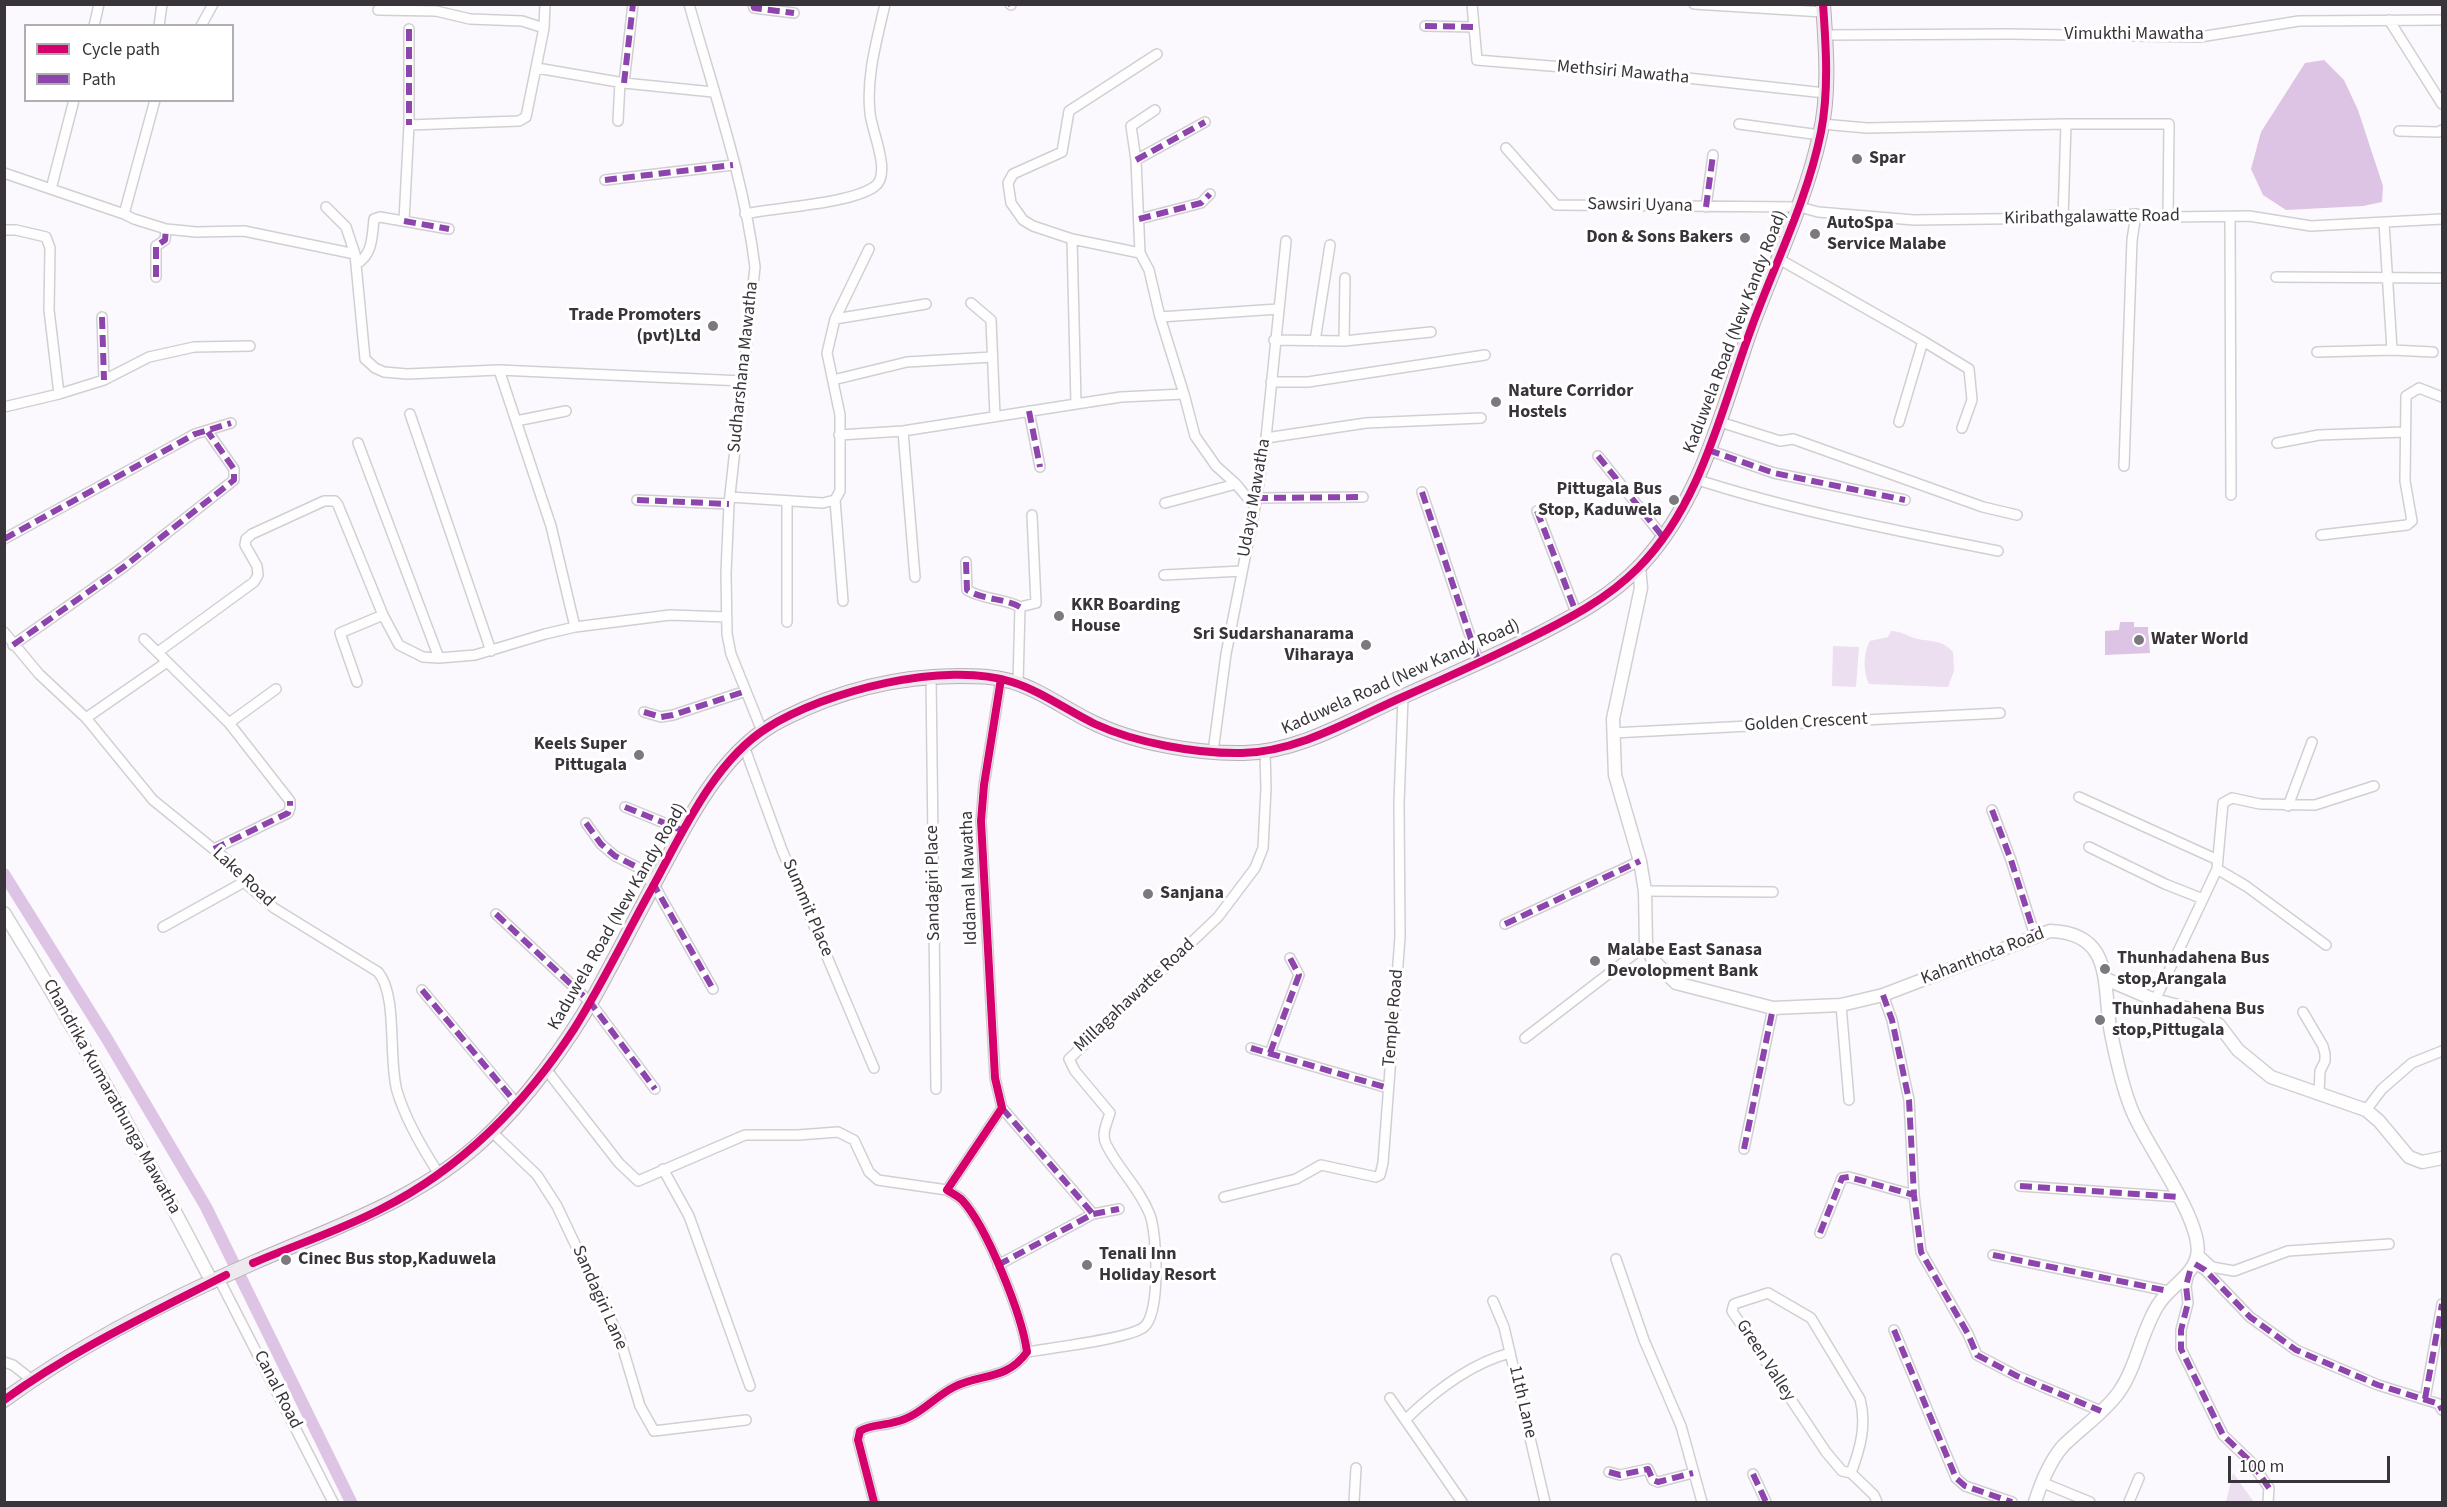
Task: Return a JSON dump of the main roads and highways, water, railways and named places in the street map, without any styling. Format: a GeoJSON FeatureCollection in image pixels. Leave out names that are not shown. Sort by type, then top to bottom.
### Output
{"type":"FeatureCollection","features":[{"type":"Feature","properties":{"kind":"main road","name":"Kaduwela Road (New Kandy Road)"},"geometry":{"type":"LineString","coordinates":[[4,1400],[32,1380],[91,1345],[219,1279],[382,1209],[439,1174],[486,1138],[545,1068],[590,1002],[684,831],[714,782],[744,746],[762,731],[814,705],[861,688],[931,676],[988,676],[1018,683],[1100,727],[1144,741],[1213,752],[1265,752],[1288,746],[1326,731],[1479,663],[1577,615],[1605,596],[1639,567],[1663,537],[1695,479],[1720,422],[1752,326],[1800,207],[1821,130],[1825,93],[1823,8]]}},
{"type":"Feature","properties":{"kind":"main road","name":"Kahanthota Road"},"geometry":{"type":"LineString","coordinates":[[1639,567],[1641,588],[1613,719],[1615,775],[1640,861],[1646,891],[1646,945],[1653,960],[1676,983],[1773,1008],[1841,1005],[1883,995],[2050,931],[2063,931],[2085,941],[2094,948],[2103,964],[2111,1032],[2131,1109],[2180,1197],[2198,1243],[2194,1263],[2157,1306],[2119,1393],[2062,1448],[2041,1482],[2035,1503]]}},
{"type":"Feature","properties":{"kind":"main road","name":"Chandrika Kumarathunga Mawatha"},"geometry":{"type":"LineString","coordinates":[[4,914],[60,1003],[219,1279]]}},
{"type":"Feature","properties":{"kind":"main road"},"geometry":{"type":"LineString","coordinates":[[2106,979],[2156,1000],[2201,1012],[2218,1025],[2238,1050],[2271,1077],[2366,1110],[2379,1121],[2409,1157],[2422,1162],[2442,1158]]}},
{"type":"Feature","properties":{"kind":"waterway"},"geometry":{"type":"LineString","coordinates":[[4,874],[107,1039],[206,1207],[351,1502]]}},
{"type":"Feature","properties":{"kind":"place","name":"Spar"},"geometry":{"type":"Point","coordinates":[1857,159]}},
{"type":"Feature","properties":{"kind":"place","name":"AutoSpa Service Malabe"},"geometry":{"type":"Point","coordinates":[1815,234]}},
{"type":"Feature","properties":{"kind":"place","name":"Don & Sons Bakers"},"geometry":{"type":"Point","coordinates":[1745,238]}},
{"type":"Feature","properties":{"kind":"place","name":"Trade Promoters (pvt)Ltd"},"geometry":{"type":"Point","coordinates":[713,326]}},
{"type":"Feature","properties":{"kind":"place","name":"Nature Corridor Hostels"},"geometry":{"type":"Point","coordinates":[1496,402]}},
{"type":"Feature","properties":{"kind":"place","name":"Pittugala Bus Stop, Kaduwela"},"geometry":{"type":"Point","coordinates":[1674,500]}},
{"type":"Feature","properties":{"kind":"place","name":"KKR Boarding House"},"geometry":{"type":"Point","coordinates":[1059,616]}},
{"type":"Feature","properties":{"kind":"place","name":"Water World"},"geometry":{"type":"Point","coordinates":[2139,640]}},
{"type":"Feature","properties":{"kind":"place","name":"Sri Sudarshanarama Viharaya"},"geometry":{"type":"Point","coordinates":[1366,645]}},
{"type":"Feature","properties":{"kind":"place","name":"Keels Super Pittugala"},"geometry":{"type":"Point","coordinates":[639,755]}},
{"type":"Feature","properties":{"kind":"place","name":"Sanjana"},"geometry":{"type":"Point","coordinates":[1148,894]}},
{"type":"Feature","properties":{"kind":"place","name":"Malabe East Sanasa Devolopment Bank"},"geometry":{"type":"Point","coordinates":[1595,961]}},
{"type":"Feature","properties":{"kind":"place","name":"Thunhadahena Bus stop,Arangala"},"geometry":{"type":"Point","coordinates":[2105,969]}},
{"type":"Feature","properties":{"kind":"place","name":"Thunhadahena Bus stop,Pittugala"},"geometry":{"type":"Point","coordinates":[2100,1020]}},
{"type":"Feature","properties":{"kind":"place","name":"Cinec Bus stop,Kaduwela"},"geometry":{"type":"Point","coordinates":[286,1260]}},
{"type":"Feature","properties":{"kind":"place","name":"Tenali Inn Holiday Resort"},"geometry":{"type":"Point","coordinates":[1087,1265]}}]}
